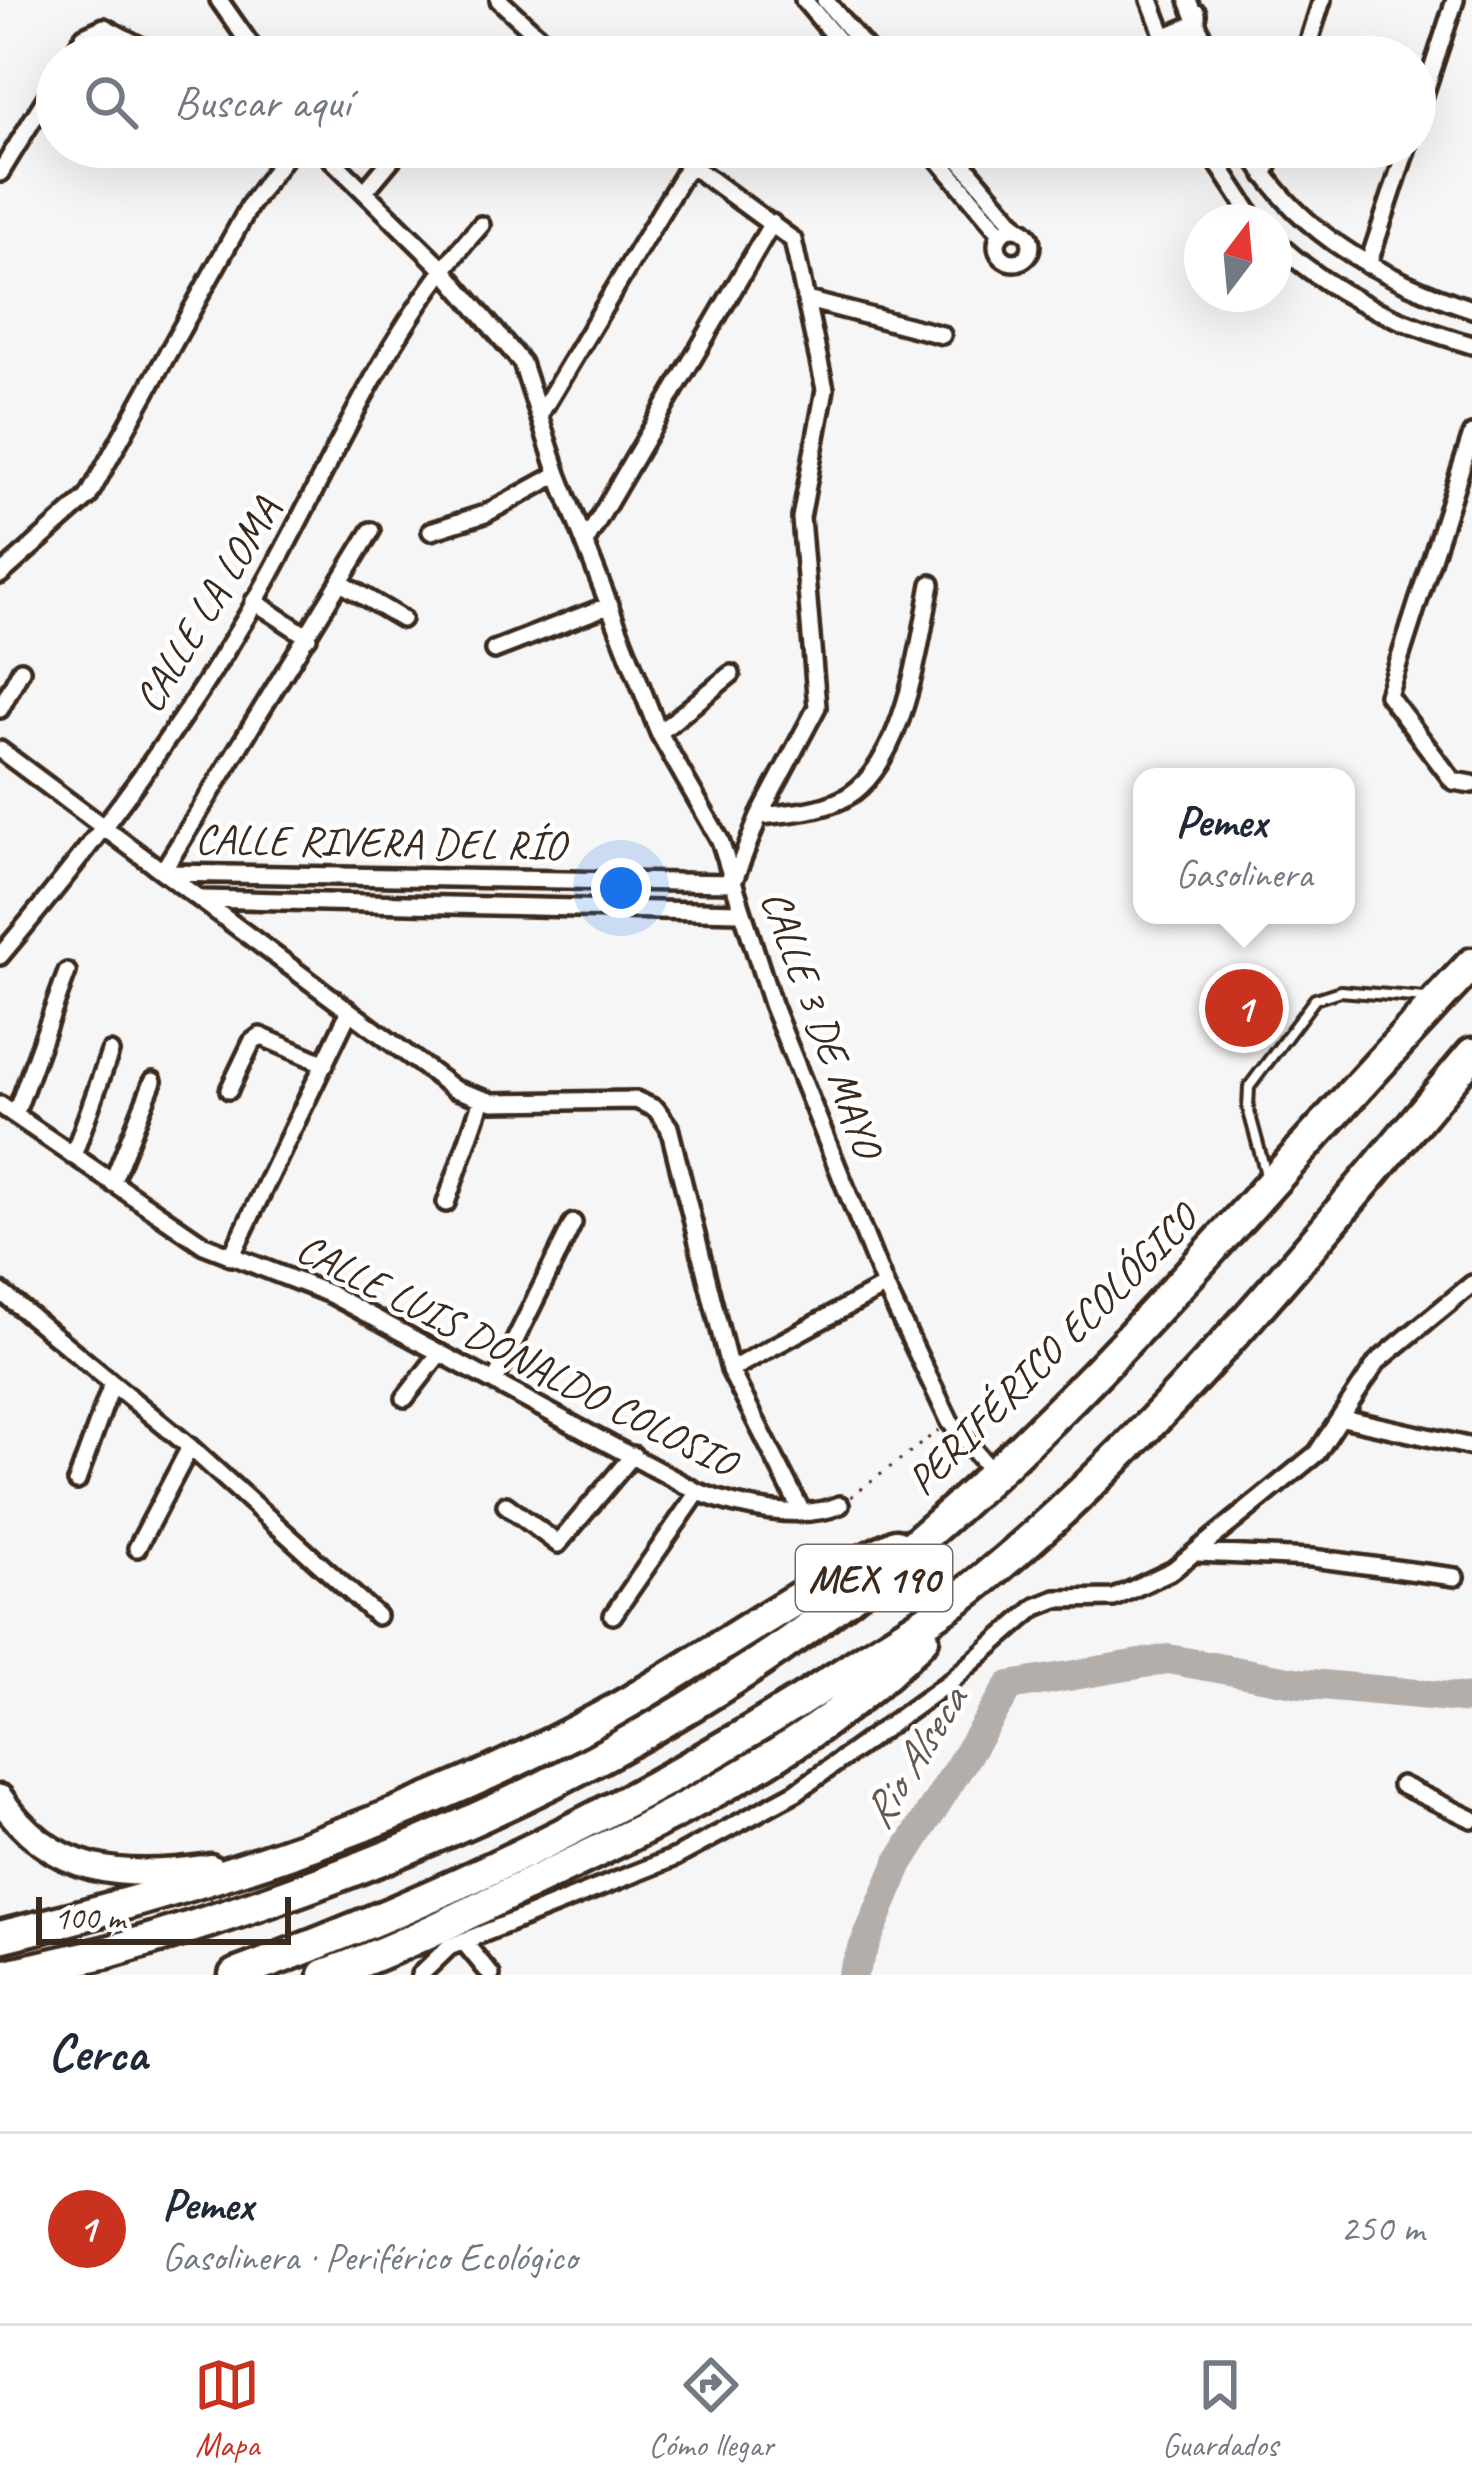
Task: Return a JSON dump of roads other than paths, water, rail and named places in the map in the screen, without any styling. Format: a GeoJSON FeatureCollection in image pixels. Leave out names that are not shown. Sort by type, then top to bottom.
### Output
{"type":"FeatureCollection","features":[{"type":"Feature","properties":{"kind":"highway","name":"PERIFÉRICO ECOLÓGICO"},"geometry":{"type":"LineString","coordinates":[[8,1975],[108,1952],[341,1879],[608,1752],[769,1653],[935,1526],[1066,1405],[1472,964]]}},
{"type":"Feature","properties":{"kind":"highway","name":"MEX 190"},"geometry":{"type":"LineString","coordinates":[[235,1975],[353,1932],[602,1815],[764,1724],[970,1590],[1094,1479],[1170,1398],[1426,1115],[1472,1054]]}},
{"type":"Feature","properties":{"kind":"highway"},"geometry":{"type":"LineString","coordinates":[[0,1937],[150,1900],[370,1822],[565,1736],[703,1659],[838,1574],[935,1526]]}},
{"type":"Feature","properties":{"kind":"highway"},"geometry":{"type":"LineString","coordinates":[[326,1975],[594,1853],[740,1774],[847,1703],[914,1648],[970,1590]]}},
{"type":"Feature","properties":{"kind":"highway"},"geometry":{"type":"LineString","coordinates":[[8,1975],[16,1946],[46,1925]]}},
{"type":"Feature","properties":{"kind":"main road"},"geometry":{"type":"LineString","coordinates":[[0,1798],[32,1838],[56,1855],[113,1874],[149,1876],[278,1856]]}},
{"type":"Feature","properties":{"kind":"street"},"geometry":{"type":"LineString","coordinates":[[219,0],[244,36]]}},
{"type":"Feature","properties":{"kind":"street"},"geometry":{"type":"LineString","coordinates":[[499,0],[538,36]]}},
{"type":"Feature","properties":{"kind":"street"},"geometry":{"type":"LineString","coordinates":[[804,0],[834,36]]}},
{"type":"Feature","properties":{"kind":"street"},"geometry":{"type":"LineString","coordinates":[[825,0],[855,36]]}},
{"type":"Feature","properties":{"kind":"street"},"geometry":{"type":"LineString","coordinates":[[1164,36],[1153,6],[1184,0],[1202,36]]}},
{"type":"Feature","properties":{"kind":"street"},"geometry":{"type":"LineString","coordinates":[[1197,22],[1198,0]]}},
{"type":"Feature","properties":{"kind":"street"},"geometry":{"type":"LineString","coordinates":[[1311,36],[1322,0]]}},
{"type":"Feature","properties":{"kind":"street"},"geometry":{"type":"LineString","coordinates":[[1436,58],[1455,0]]}},
{"type":"Feature","properties":{"kind":"street"},"geometry":{"type":"LineString","coordinates":[[1166,36],[1197,22]]}},
{"type":"Feature","properties":{"kind":"street"},"geometry":{"type":"LineString","coordinates":[[84,36],[104,27],[121,36]]}},
{"type":"Feature","properties":{"kind":"street"},"geometry":{"type":"LineString","coordinates":[[0,172],[36,114]]}},
{"type":"Feature","properties":{"kind":"street"},"geometry":{"type":"LineString","coordinates":[[0,575],[88,497],[250,205],[277,168]]}},
{"type":"Feature","properties":{"kind":"street"},"geometry":{"type":"LineString","coordinates":[[342,168],[516,351],[658,733],[720,840],[733,883]]}},
{"type":"Feature","properties":{"kind":"street"},"geometry":{"type":"LineString","coordinates":[[366,190],[384,168]]}},
{"type":"Feature","properties":{"kind":"street"},"geometry":{"type":"LineString","coordinates":[[540,414],[687,168]]}},
{"type":"Feature","properties":{"kind":"street","name":"CALLE 3 DE MAYO"},"geometry":{"type":"LineString","coordinates":[[693,168],[772,223],[796,246],[825,389],[802,518],[818,692],[812,724],[759,816],[733,883],[739,912],[885,1286],[950,1422],[993,1473]]}},
{"type":"Feature","properties":{"kind":"street"},"geometry":{"type":"LineString","coordinates":[[948,168],[1010,231],[964,168]]}},
{"type":"Feature","properties":{"kind":"street"},"geometry":{"type":"LineString","coordinates":[[1221,168],[1244,204]]}},
{"type":"Feature","properties":{"kind":"street"},"geometry":{"type":"LineString","coordinates":[[1261,168],[1311,223],[1368,265],[1472,309]]}},
{"type":"Feature","properties":{"kind":"street"},"geometry":{"type":"LineString","coordinates":[[1265,175],[1267,168]]}},
{"type":"Feature","properties":{"kind":"street"},"geometry":{"type":"LineString","coordinates":[[1368,265],[1400,168]]}},
{"type":"Feature","properties":{"kind":"street"},"geometry":{"type":"LineString","coordinates":[[586,541],[772,223]]}},
{"type":"Feature","properties":{"kind":"street","name":"CALLE LA LOMA"},"geometry":{"type":"LineString","coordinates":[[0,956],[104,828],[254,601],[374,379],[442,268],[481,225]]}},
{"type":"Feature","properties":{"kind":"street"},"geometry":{"type":"LineString","coordinates":[[1292,254],[1351,299],[1418,329],[1472,346]]}},
{"type":"Feature","properties":{"kind":"street"},"geometry":{"type":"LineString","coordinates":[[806,301],[942,335]]}},
{"type":"Feature","properties":{"kind":"street"},"geometry":{"type":"LineString","coordinates":[[1472,434],[1388,695],[1453,781],[1472,784]]}},
{"type":"Feature","properties":{"kind":"street"},"geometry":{"type":"LineString","coordinates":[[430,531],[484,514],[558,474]]}},
{"type":"Feature","properties":{"kind":"street"},"geometry":{"type":"LineString","coordinates":[[167,871],[371,531]]}},
{"type":"Feature","properties":{"kind":"street"},"geometry":{"type":"LineString","coordinates":[[341,583],[402,619]]}},
{"type":"Feature","properties":{"kind":"street"},"geometry":{"type":"LineString","coordinates":[[759,816],[837,802],[861,787],[885,758],[918,650],[931,584]]}},
{"type":"Feature","properties":{"kind":"street"},"geometry":{"type":"LineString","coordinates":[[254,601],[308,637]]}},
{"type":"Feature","properties":{"kind":"street"},"geometry":{"type":"LineString","coordinates":[[494,650],[610,605]]}},
{"type":"Feature","properties":{"kind":"street"},"geometry":{"type":"LineString","coordinates":[[0,709],[20,670]]}},
{"type":"Feature","properties":{"kind":"street"},"geometry":{"type":"LineString","coordinates":[[658,733],[731,674]]}},
{"type":"Feature","properties":{"kind":"street","name":"CALLE RIVERA DEL RÍO"},"geometry":{"type":"LineString","coordinates":[[0,750],[202,899],[739,912]]}},
{"type":"Feature","properties":{"kind":"street","name":"CALLE RIVERA DEL RÍO"},"geometry":{"type":"LineString","coordinates":[[167,871],[733,883]]}},
{"type":"Feature","properties":{"kind":"street"},"geometry":{"type":"LineString","coordinates":[[393,905],[394,878]]}},
{"type":"Feature","properties":{"kind":"street"},"geometry":{"type":"LineString","coordinates":[[586,881],[586,908]]}},
{"type":"Feature","properties":{"kind":"street"},"geometry":{"type":"LineString","coordinates":[[202,899],[454,1089],[482,1100],[636,1100],[664,1116],[730,1370],[801,1510]]}},
{"type":"Feature","properties":{"kind":"street"},"geometry":{"type":"LineString","coordinates":[[15,1115],[68,972]]}},
{"type":"Feature","properties":{"kind":"street"},"geometry":{"type":"LineString","coordinates":[[231,1257],[349,1012]]}},
{"type":"Feature","properties":{"kind":"street"},"geometry":{"type":"LineString","coordinates":[[230,1090],[252,1042],[260,1036],[325,1064]]}},
{"type":"Feature","properties":{"kind":"street"},"geometry":{"type":"LineString","coordinates":[[73,1156],[110,1052]]}},
{"type":"Feature","properties":{"kind":"street"},"geometry":{"type":"LineString","coordinates":[[112,1183],[153,1081]]}},
{"type":"Feature","properties":{"kind":"street"},"geometry":{"type":"LineString","coordinates":[[446,1203],[482,1100]]}},
{"type":"Feature","properties":{"kind":"street","name":"CALLE LUIS DONALDO COLOSIO"},"geometry":{"type":"LineString","coordinates":[[0,1105],[182,1232],[231,1257],[314,1286],[698,1492],[730,1503],[801,1510],[840,1504]]}},
{"type":"Feature","properties":{"kind":"street"},"geometry":{"type":"LineString","coordinates":[[495,1381],[573,1223]]}},
{"type":"Feature","properties":{"kind":"street"},"geometry":{"type":"LineString","coordinates":[[730,1370],[885,1286]]}},
{"type":"Feature","properties":{"kind":"street"},"geometry":{"type":"LineString","coordinates":[[420,1975],[435,1958],[463,1941],[676,1857],[796,1792],[952,1680],[1036,1607],[1056,1599],[1129,1593],[1197,1553],[1300,1468],[1343,1418],[1377,1362],[1471,1289]]}},
{"type":"Feature","properties":{"kind":"street"},"geometry":{"type":"LineString","coordinates":[[0,1292],[190,1447],[377,1616]]}},
{"type":"Feature","properties":{"kind":"street"},"geometry":{"type":"LineString","coordinates":[[405,1398],[439,1354]]}},
{"type":"Feature","properties":{"kind":"street"},"geometry":{"type":"LineString","coordinates":[[76,1481],[112,1384]]}},
{"type":"Feature","properties":{"kind":"street"},"geometry":{"type":"LineString","coordinates":[[1343,1418],[1472,1447]]}},
{"type":"Feature","properties":{"kind":"street"},"geometry":{"type":"LineString","coordinates":[[137,1548],[190,1447]]}},
{"type":"Feature","properties":{"kind":"street"},"geometry":{"type":"LineString","coordinates":[[506,1505],[558,1544],[633,1455]]}},
{"type":"Feature","properties":{"kind":"street"},"geometry":{"type":"LineString","coordinates":[[614,1616],[698,1492]]}},
{"type":"Feature","properties":{"kind":"street"},"geometry":{"type":"LineString","coordinates":[[1197,1553],[1312,1558],[1455,1577]]}},
{"type":"Feature","properties":{"kind":"street"},"geometry":{"type":"LineString","coordinates":[[1401,1786],[1472,1820]]}},
{"type":"Feature","properties":{"kind":"street"},"geometry":{"type":"LineString","coordinates":[[463,1941],[491,1975]]}},
{"type":"Feature","properties":{"kind":"lane"},"geometry":{"type":"LineString","coordinates":[[1270,1186],[1248,1108],[1249,1087],[1315,999],[1340,991],[1438,999]]}},
{"type":"Feature","properties":{"kind":"waterway","name":"Rio Alseca"},"geometry":{"type":"LineString","coordinates":[[852,1975],[899,1863],[1010,1686],[1168,1659],[1300,1683],[1472,1699]]}},
{"type":"Feature","properties":{"kind":"place","name":"Pemex"},"geometry":{"type":"Point","coordinates":[1244,1008]}}]}
